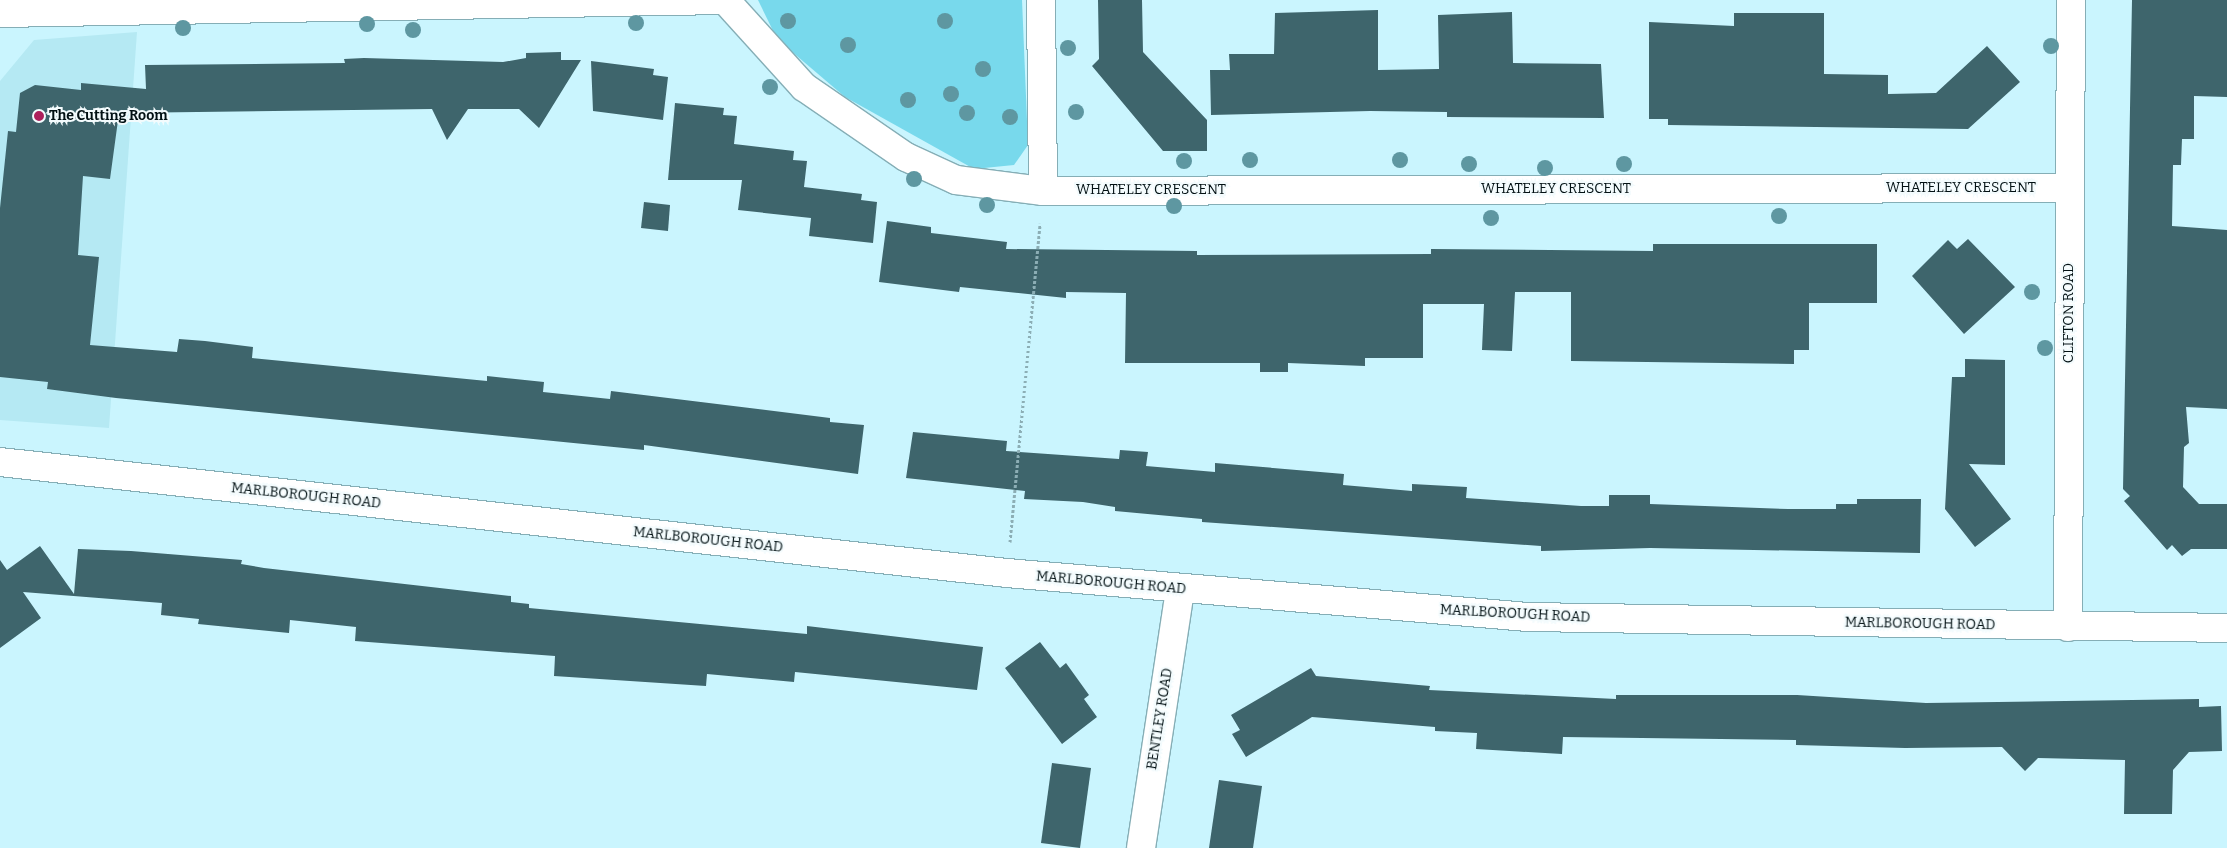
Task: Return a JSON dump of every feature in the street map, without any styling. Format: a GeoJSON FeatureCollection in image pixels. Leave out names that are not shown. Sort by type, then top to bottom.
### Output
{"type":"FeatureCollection","features":[{"type":"Feature","properties":{"kind":"street","name":"WHATELEY CRESCENT"},"geometry":{"type":"LineString","coordinates":[[0,13],[726,0],[804,87],[906,157],[956,180],[1043,191],[2070,188]]}},
{"type":"Feature","properties":{"kind":"street"},"geometry":{"type":"LineString","coordinates":[[1040,0],[1043,191]]}},
{"type":"Feature","properties":{"kind":"street","name":"CLIFTON ROAD"},"geometry":{"type":"LineString","coordinates":[[2068,626],[2071,0]]}},
{"type":"Feature","properties":{"kind":"street","name":"MARLBOROUGH ROAD"},"geometry":{"type":"LineString","coordinates":[[0,462],[1007,573],[1528,617],[2227,628]]}},
{"type":"Feature","properties":{"kind":"street","name":"BENTLEY ROAD"},"geometry":{"type":"LineString","coordinates":[[1141,848],[1180,589]]}},
{"type":"Feature","properties":{"kind":"path"},"geometry":{"type":"LineString","coordinates":[[1007,573],[1043,191]]}},
{"type":"Feature","properties":{"kind":"shaded area"},"geometry":{"type":"Polygon","coordinates":[[[758,0],[1022,0],[1028,145],[1014,165],[974,169],[845,97],[777,39],[758,0]]]}},
{"type":"Feature","properties":{"kind":"shaded area"},"geometry":{"type":"Polygon","coordinates":[[[137,32],[109,428],[0,420],[0,81],[34,40],[137,32]]]}},
{"type":"Feature","properties":{"kind":"building"},"geometry":{"type":"Polygon","coordinates":[[[1098,0],[1142,0],[1143,52],[1207,120],[1207,151],[1163,151],[1092,66],[1099,59],[1098,0]]]}},
{"type":"Feature","properties":{"kind":"building"},"geometry":{"type":"Polygon","coordinates":[[[2132,0],[2227,0],[2227,97],[2194,96],[2194,139],[2182,139],[2181,165],[2173,165],[2172,226],[2227,230],[2227,409],[2186,407],[2189,443],[2184,447],[2183,487],[2199,504],[2227,504],[2227,549],[2191,549],[2182,556],[2172,545],[2167,550],[2124,501],[2130,496],[2123,489],[2132,0]]]}},
{"type":"Feature","properties":{"kind":"building"},"geometry":{"type":"Polygon","coordinates":[[[1378,10],[1378,70],[1439,69],[1438,15],[1512,12],[1513,63],[1601,64],[1604,118],[1447,117],[1447,112],[1370,111],[1211,115],[1210,70],[1230,70],[1229,54],[1274,54],[1275,13],[1378,10]]]}},
{"type":"Feature","properties":{"kind":"building"},"geometry":{"type":"Polygon","coordinates":[[[1734,13],[1824,13],[1824,74],[1888,75],[1888,94],[1936,93],[1987,46],[2020,82],[1968,129],[1668,125],[1668,119],[1649,119],[1649,22],[1734,26],[1734,13]]]}},
{"type":"Feature","properties":{"kind":"building"},"geometry":{"type":"Polygon","coordinates":[[[561,52],[561,60],[581,60],[539,128],[519,109],[468,109],[447,140],[432,109],[119,113],[110,179],[83,176],[78,255],[99,257],[90,345],[177,352],[179,339],[205,341],[253,347],[252,358],[487,381],[487,376],[544,382],[543,392],[610,399],[611,391],[830,418],[830,422],[864,425],[858,474],[644,445],[644,450],[116,398],[47,389],[48,382],[0,377],[0,208],[8,131],[16,132],[20,93],[35,85],[81,90],[81,83],[146,89],[145,65],[345,63],[344,59],[364,58],[503,62],[526,58],[526,53],[561,52]]]}},
{"type":"Feature","properties":{"kind":"building"},"geometry":{"type":"Polygon","coordinates":[[[591,61],[654,69],[653,75],[668,77],[663,120],[593,111],[591,61]]]}},
{"type":"Feature","properties":{"kind":"building"},"geometry":{"type":"Polygon","coordinates":[[[675,103],[724,108],[723,115],[737,116],[734,144],[794,151],[793,160],[807,161],[804,187],[862,194],[861,200],[877,202],[873,243],[809,236],[811,218],[738,210],[742,180],[668,180],[675,103]]]}},
{"type":"Feature","properties":{"kind":"building"},"geometry":{"type":"Polygon","coordinates":[[[644,202],[670,205],[668,231],[641,228],[644,202]]]}},
{"type":"Feature","properties":{"kind":"building"},"geometry":{"type":"Polygon","coordinates":[[[887,221],[931,227],[931,233],[1007,242],[1006,249],[1197,251],[1197,255],[1431,254],[1431,249],[1653,251],[1653,244],[1877,244],[1877,303],[1809,303],[1809,350],[1794,350],[1794,364],[1571,361],[1571,292],[1515,292],[1512,351],[1482,350],[1484,304],[1423,304],[1423,358],[1365,358],[1365,366],[1288,363],[1288,372],[1260,372],[1260,363],[1125,363],[1126,293],[1066,292],[1066,298],[960,287],[959,292],[879,282],[887,221]]]}},
{"type":"Feature","properties":{"kind":"building"},"geometry":{"type":"Polygon","coordinates":[[[1968,239],[2015,287],[1964,334],[1912,276],[1948,240],[1957,249],[1968,239]]]}},
{"type":"Feature","properties":{"kind":"building"},"geometry":{"type":"Polygon","coordinates":[[[1965,359],[2005,360],[2005,465],[1969,464],[2011,519],[1975,547],[1945,509],[1952,377],[1965,377],[1965,359]]]}},
{"type":"Feature","properties":{"kind":"building"},"geometry":{"type":"Polygon","coordinates":[[[913,432],[1007,441],[1006,451],[1119,459],[1120,450],[1148,452],[1146,466],[1215,472],[1215,463],[1344,474],[1343,485],[1412,491],[1412,484],[1467,487],[1466,498],[1581,506],[1609,506],[1609,495],[1650,495],[1650,504],[1788,509],[1836,509],[1836,504],[1857,504],[1857,499],[1921,499],[1920,553],[1650,548],[1541,551],[1541,546],[1202,522],[1202,519],[1115,511],[1115,507],[1083,502],[1024,499],[1025,491],[906,478],[913,432]]]}},
{"type":"Feature","properties":{"kind":"building"},"geometry":{"type":"Polygon","coordinates":[[[40,546],[74,594],[78,549],[131,551],[242,560],[241,564],[264,568],[511,596],[511,602],[529,604],[529,608],[807,634],[807,626],[983,647],[977,690],[795,672],[794,682],[707,674],[706,686],[554,676],[555,656],[355,641],[356,627],[290,620],[289,633],[198,624],[199,619],[161,615],[162,603],[23,592],[41,618],[0,648],[0,560],[7,570],[40,546]]]}},
{"type":"Feature","properties":{"kind":"building"},"geometry":{"type":"Polygon","coordinates":[[[1040,642],[1060,668],[1066,663],[1089,695],[1084,699],[1097,717],[1062,744],[1005,668],[1040,642]]]}},
{"type":"Feature","properties":{"kind":"building"},"geometry":{"type":"Polygon","coordinates":[[[1311,668],[1316,676],[1430,686],[1429,690],[1616,699],[1616,695],[1797,695],[1926,703],[2199,699],[2199,707],[2221,706],[2222,751],[2189,752],[2173,770],[2172,814],[2124,814],[2125,760],[2038,758],[2025,771],[2002,747],[1905,748],[1796,745],[1796,740],[1563,737],[1562,754],[1476,749],[1477,733],[1435,731],[1435,727],[1312,717],[1246,757],[1232,734],[1240,730],[1231,715],[1311,668]]]}},
{"type":"Feature","properties":{"kind":"building"},"geometry":{"type":"Polygon","coordinates":[[[1052,763],[1091,768],[1080,848],[1041,843],[1052,763]]]}},
{"type":"Feature","properties":{"kind":"building"},"geometry":{"type":"Polygon","coordinates":[[[1219,780],[1262,786],[1253,848],[1209,848],[1219,780]]]}},
{"type":"Feature","properties":{"kind":"place","name":"The Cutting Room"},"geometry":{"type":"Point","coordinates":[39,116]}}]}
